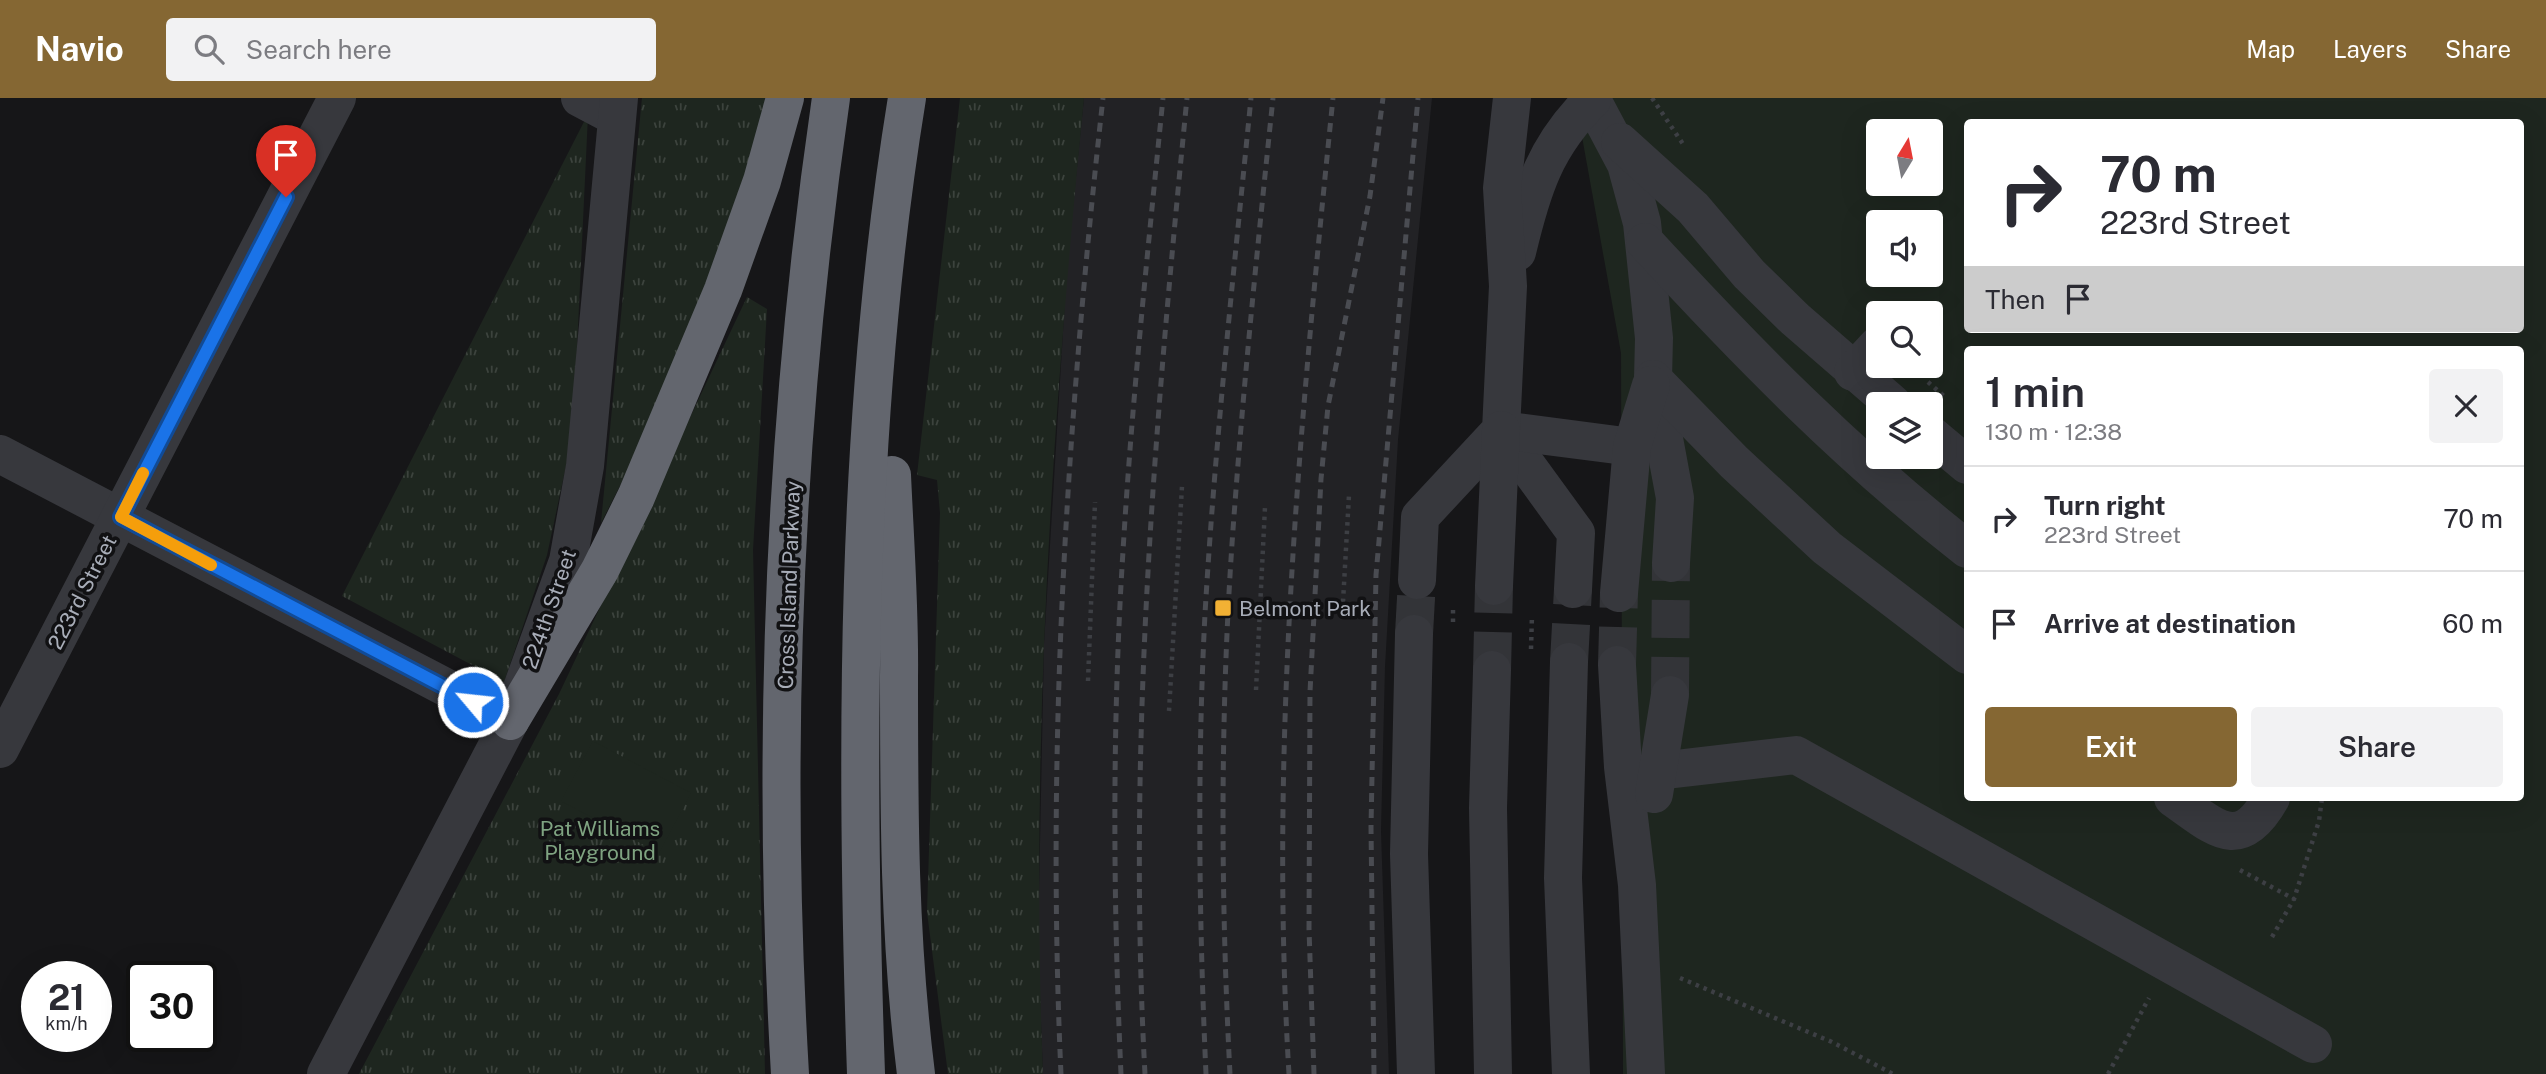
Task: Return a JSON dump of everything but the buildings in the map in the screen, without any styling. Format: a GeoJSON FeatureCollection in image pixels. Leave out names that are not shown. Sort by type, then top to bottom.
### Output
{"type":"FeatureCollection","features":[{"type":"Feature","properties":{"kind":"highway"},"geometry":{"type":"LineString","coordinates":[[510,721],[600,570],[636,496],[723,290],[762,181],[785,98]]}},
{"type":"Feature","properties":{"kind":"highway","name":"Cross Island Parkway"},"geometry":{"type":"LineString","coordinates":[[790,1074],[783,839],[786,610],[799,382],[831,98]]}},
{"type":"Feature","properties":{"kind":"highway"},"geometry":{"type":"LineString","coordinates":[[866,1074],[859,835],[868,504],[885,278],[907,98]]}},
{"type":"Feature","properties":{"kind":"highway"},"geometry":{"type":"LineString","coordinates":[[885,278],[900,676],[897,775],[900,918],[916,1074]]}},
{"type":"Feature","properties":{"kind":"street","name":"223rd Street"},"geometry":{"type":"LineString","coordinates":[[0,749],[337,98]]}},
{"type":"Feature","properties":{"kind":"street"},"geometry":{"type":"LineString","coordinates":[[580,98],[617,107]]}},
{"type":"Feature","properties":{"kind":"street"},"geometry":{"type":"LineString","coordinates":[[1494,586],[1508,286],[1502,188],[1512,98]]}},
{"type":"Feature","properties":{"kind":"street"},"geometry":{"type":"LineString","coordinates":[[1508,286],[1540,170],[1568,123],[1592,99],[1626,164],[1645,242],[1654,338],[1653,379],[1675,498],[1671,564]]}},
{"type":"Feature","properties":{"kind":"street","name":"224th Street"},"geometry":{"type":"LineString","coordinates":[[326,1074],[510,721],[568,561],[578,509],[590,412],[617,107]]}},
{"type":"Feature","properties":{"kind":"street"},"geometry":{"type":"LineString","coordinates":[[1612,136],[1693,208],[1749,274],[1865,359],[1886,392]]}},
{"type":"Feature","properties":{"kind":"street"},"geometry":{"type":"LineString","coordinates":[[1645,242],[1828,432],[1964,547]]}},
{"type":"Feature","properties":{"kind":"street"},"geometry":{"type":"LineString","coordinates":[[1619,593],[1632,447],[1653,379]]}},
{"type":"Feature","properties":{"kind":"street"},"geometry":{"type":"LineString","coordinates":[[1653,379],[1734,462],[1818,540],[1893,602],[1964,653]]}},
{"type":"Feature","properties":{"kind":"street"},"geometry":{"type":"LineString","coordinates":[[1501,430],[1632,447]]}},
{"type":"Feature","properties":{"kind":"street"},"geometry":{"type":"LineString","coordinates":[[1417,580],[1420,517],[1501,430]]}},
{"type":"Feature","properties":{"kind":"street"},"geometry":{"type":"LineString","coordinates":[[1501,430],[1576,533],[1573,589]]}},
{"type":"Feature","properties":{"kind":"street"},"geometry":{"type":"LineString","coordinates":[[1943,445],[1964,462]]}},
{"type":"Feature","properties":{"kind":"street"},"geometry":{"type":"LineString","coordinates":[[0,454],[510,721]]}},
{"type":"Feature","properties":{"kind":"street"},"geometry":{"type":"LineString","coordinates":[[1414,634],[1409,867],[1416,1074]]}},
{"type":"Feature","properties":{"kind":"street"},"geometry":{"type":"LineString","coordinates":[[1569,662],[1563,877],[1571,1074]]}},
{"type":"Feature","properties":{"kind":"street"},"geometry":{"type":"LineString","coordinates":[[1617,665],[1623,766],[1637,885],[1646,1074]]}},
{"type":"Feature","properties":{"kind":"street"},"geometry":{"type":"LineString","coordinates":[[1492,670],[1488,832],[1493,1074]]}},
{"type":"Feature","properties":{"kind":"street"},"geometry":{"type":"LineString","coordinates":[[1637,885],[1670,695]]}},
{"type":"Feature","properties":{"kind":"street"},"geometry":{"type":"LineString","coordinates":[[1658,772],[1796,755],[2313,1044]]}},
{"type":"Feature","properties":{"kind":"street"},"geometry":{"type":"LineString","coordinates":[[2177,801],[2214,826],[2233,832],[2252,825],[2269,801]]}},
{"type":"Feature","properties":{"kind":"path"},"geometry":{"type":"LineString","coordinates":[[1923,378],[1947,399]]}},
{"type":"Feature","properties":{"kind":"path"},"geometry":{"type":"LineString","coordinates":[[1170,711],[1182,486]]}},
{"type":"Feature","properties":{"kind":"path"},"geometry":{"type":"LineString","coordinates":[[1343,602],[1349,495]]}},
{"type":"Feature","properties":{"kind":"path"},"geometry":{"type":"LineString","coordinates":[[1088,681],[1095,502]]}},
{"type":"Feature","properties":{"kind":"path"},"geometry":{"type":"LineString","coordinates":[[1256,690],[1265,507]]}},
{"type":"Feature","properties":{"kind":"path"},"geometry":{"type":"LineString","coordinates":[[2272,937],[2294,899],[2319,821],[2322,801]]}},
{"type":"Feature","properties":{"kind":"path"},"geometry":{"type":"LineString","coordinates":[[2237,868],[2294,899]]}},
{"type":"Feature","properties":{"kind":"path"},"geometry":{"type":"LineString","coordinates":[[2108,1074],[2157,984],[2163,961]]}},
{"type":"Feature","properties":{"kind":"path"},"geometry":{"type":"LineString","coordinates":[[1640,975],[1678,978],[1832,1042],[1893,1074]]}},
{"type":"Feature","properties":{"kind":"shaded area"},"geometry":{"type":"Polygon","coordinates":[[[1084,98],[1432,98],[1398,440],[1385,667],[1381,831],[1389,1074],[1043,1074],[1038,944],[1044,644],[1067,266],[1084,98]]]}},
{"type":"Feature","properties":{"kind":"green space"},"geometry":{"type":"Polygon","coordinates":[[[642,98],[770,98],[689,350],[601,523],[642,98]]]}},
{"type":"Feature","properties":{"kind":"green space"},"geometry":{"type":"Polygon","coordinates":[[[960,98],[1084,98],[1062,341],[1047,586],[1039,830],[1043,1074],[948,1074],[927,912],[940,513],[937,480],[917,475],[960,98]]]}},
{"type":"Feature","properties":{"kind":"green space"},"geometry":{"type":"Polygon","coordinates":[[[1575,98],[2546,98],[2546,1074],[1623,1074],[1621,353],[1575,98]]]}},
{"type":"Feature","properties":{"kind":"green space"},"geometry":{"type":"Polygon","coordinates":[[[588,114],[573,433],[547,555],[504,682],[342,596],[588,114]]]}},
{"type":"Feature","properties":{"kind":"green space","name":"Pat Williams Playground"},"geometry":{"type":"Polygon","coordinates":[[[747,297],[767,309],[753,550],[765,1074],[359,1074],[559,694],[747,297]]]}},
{"type":"Feature","properties":{"kind":"green space"},"geometry":{"type":"Polygon","coordinates":[[[593,741],[691,793],[659,853],[561,801],[593,741]]]}},
{"type":"Feature","properties":{"kind":"tunnel"},"geometry":{"type":"LineString","coordinates":[[1670,695],[1671,563]]}},
{"type":"Feature","properties":{"kind":"tunnel"},"geometry":{"type":"LineString","coordinates":[[1414,634],[1417,580]]}},
{"type":"Feature","properties":{"kind":"tunnel"},"geometry":{"type":"LineString","coordinates":[[1492,670],[1494,586]]}},
{"type":"Feature","properties":{"kind":"tunnel"},"geometry":{"type":"LineString","coordinates":[[1569,662],[1573,589]]}},
{"type":"Feature","properties":{"kind":"tunnel"},"geometry":{"type":"LineString","coordinates":[[1617,665],[1619,593]]}},
{"type":"Feature","properties":{"kind":"railway"},"geometry":{"type":"LineString","coordinates":[[1061,1074],[1056,830],[1063,585],[1079,341],[1103,98]]}},
{"type":"Feature","properties":{"kind":"railway"},"geometry":{"type":"LineString","coordinates":[[1121,1074],[1115,812],[1119,616],[1136,381],[1163,98]]}},
{"type":"Feature","properties":{"kind":"railway"},"geometry":{"type":"LineString","coordinates":[[1145,1074],[1139,830],[1147,585],[1164,341],[1187,98]]}},
{"type":"Feature","properties":{"kind":"railway"},"geometry":{"type":"LineString","coordinates":[[1206,1074],[1200,844],[1205,614],[1219,421],[1251,98]]}},
{"type":"Feature","properties":{"kind":"railway"},"geometry":{"type":"LineString","coordinates":[[1230,1074],[1223,860],[1226,646],[1243,402],[1273,98]]}},
{"type":"Feature","properties":{"kind":"railway"},"geometry":{"type":"LineString","coordinates":[[1289,1074],[1284,952],[1285,707],[1299,463],[1333,98]]}},
{"type":"Feature","properties":{"kind":"railway"},"geometry":{"type":"LineString","coordinates":[[1314,1074],[1309,929],[1310,692],[1321,479],[1328,406],[1370,196],[1383,98]]}},
{"type":"Feature","properties":{"kind":"railway"},"geometry":{"type":"LineString","coordinates":[[1374,1074],[1371,827],[1376,575],[1418,98]]}},
{"type":"Feature","properties":{"kind":"slow traffic"},"geometry":{"type":"LineString","coordinates":[[143,473],[121,517],[211,565]]}},
{"type":"Feature","properties":{"kind":"place","name":"Belmont Park"},"geometry":{"type":"Point","coordinates":[1223,608]}},
{"type":"Feature","properties":{"kind":"route"},"geometry":{"type":"LineString","coordinates":[[286,197],[121,517],[473,702]]}}]}
